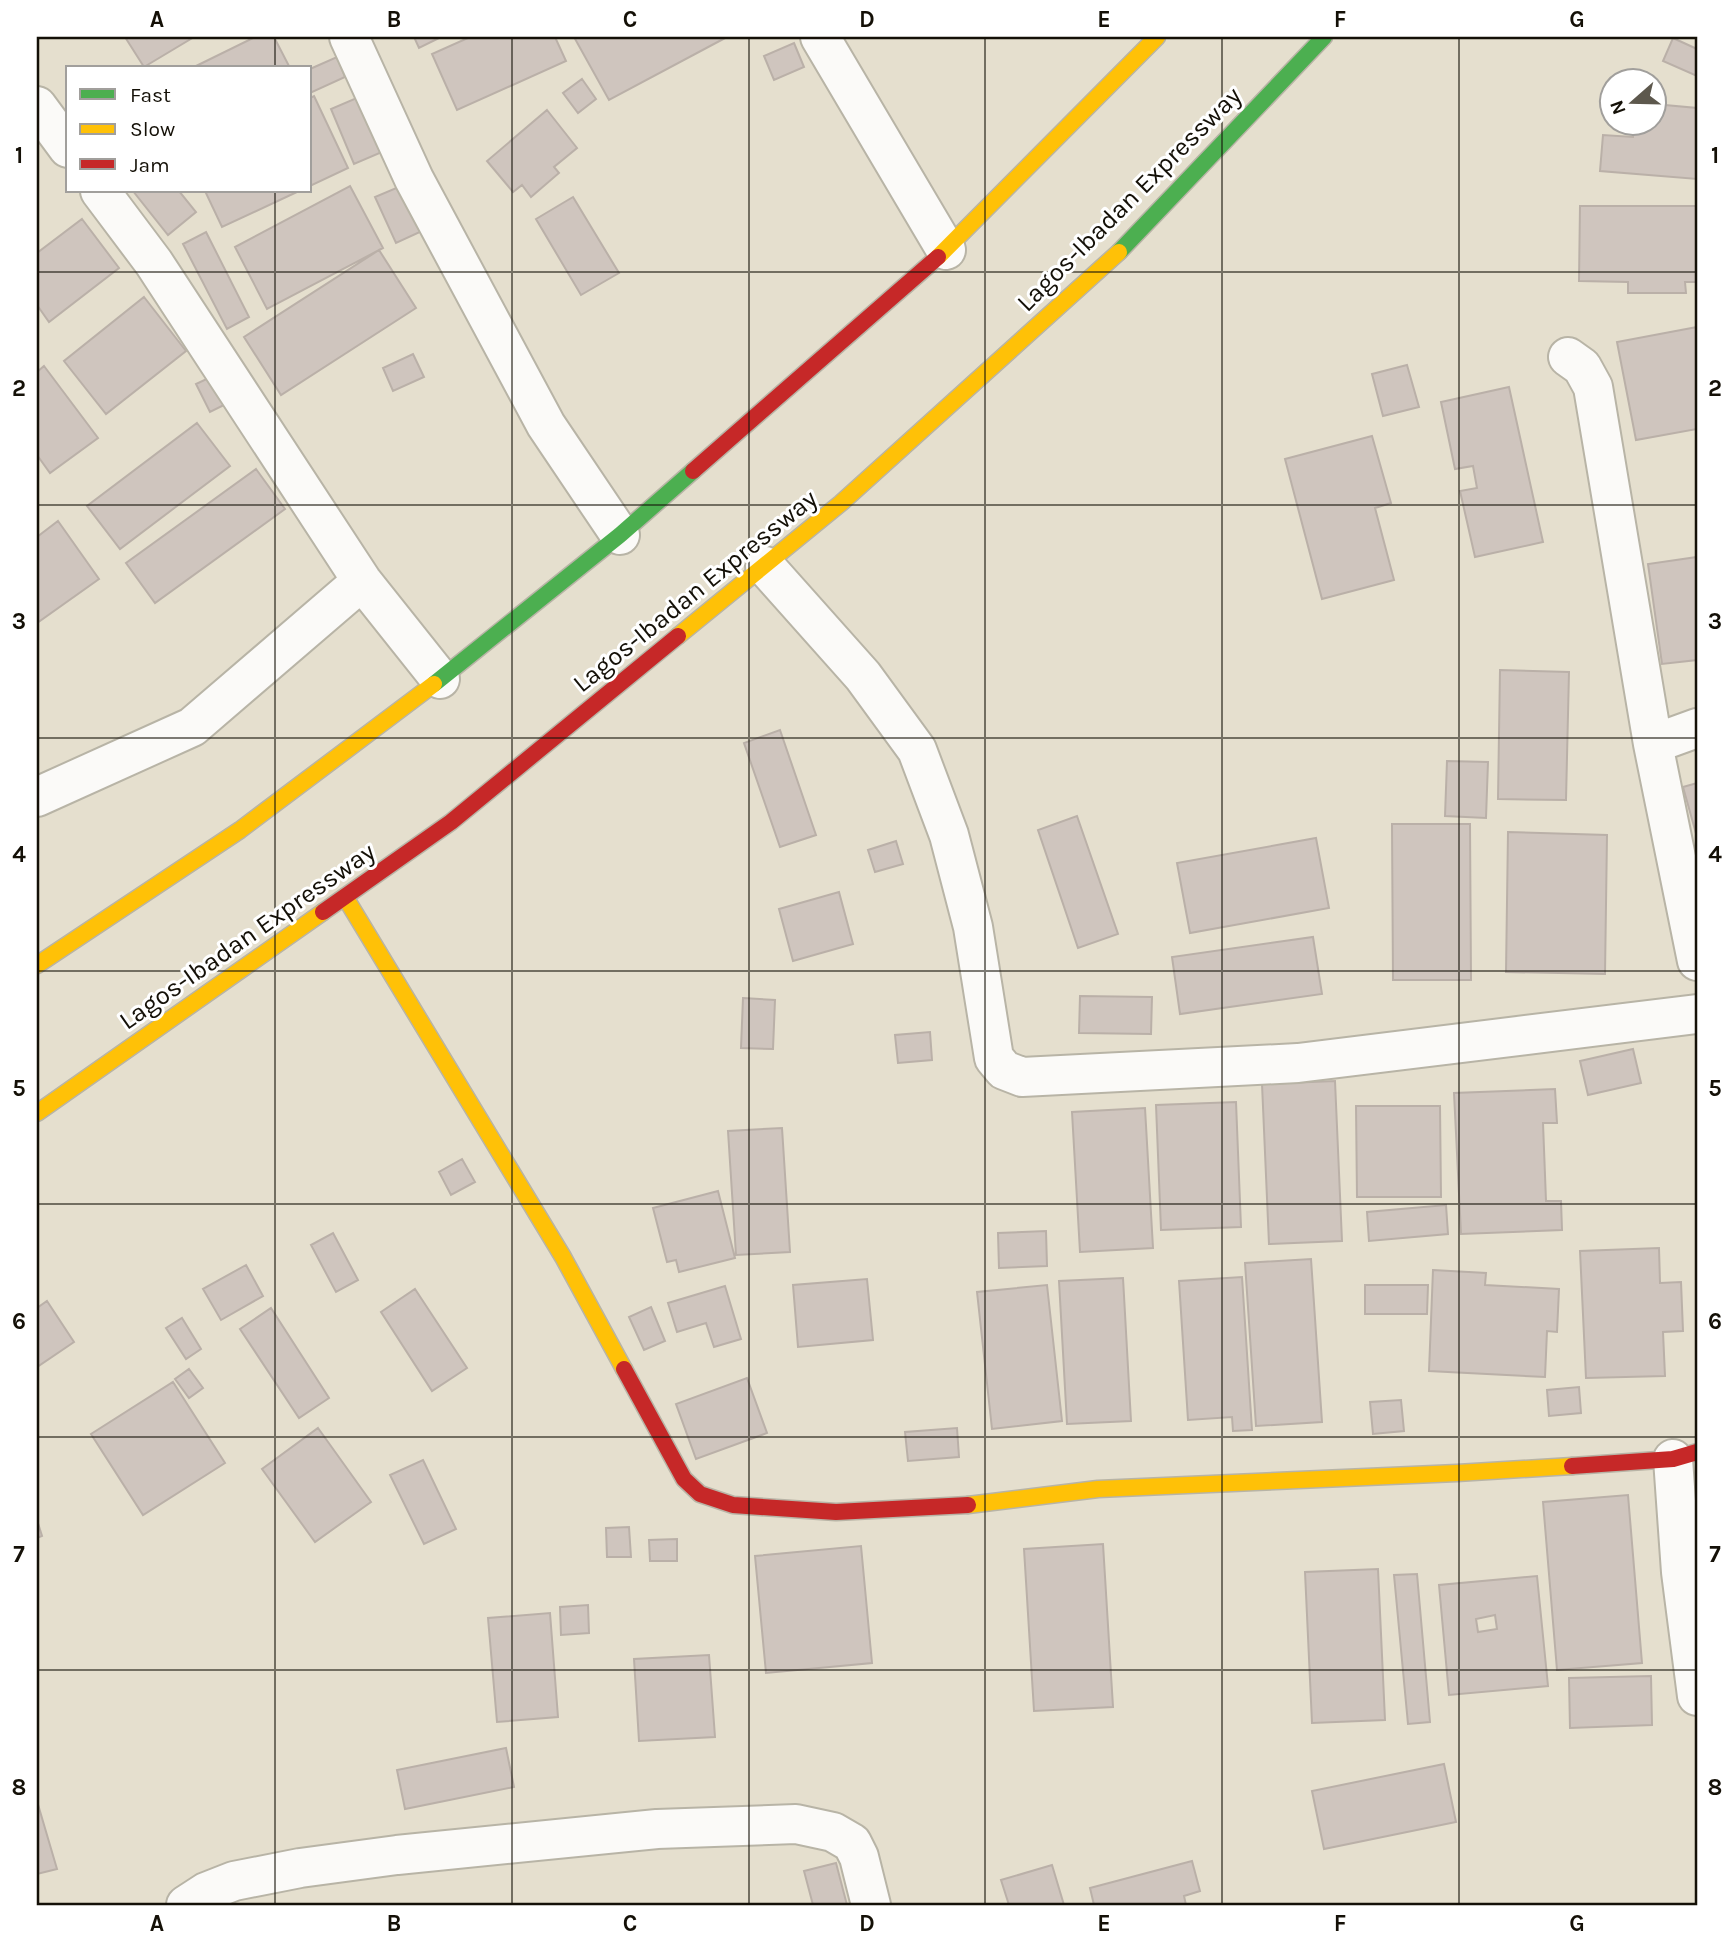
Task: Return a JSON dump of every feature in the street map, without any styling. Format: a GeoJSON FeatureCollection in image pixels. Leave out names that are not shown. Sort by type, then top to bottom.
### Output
{"type":"FeatureCollection","features":[{"type":"Feature","properties":{"kind":"main road"},"geometry":{"type":"LineString","coordinates":[[37,965],[240,830],[440,678],[620,535],[946,250],[1157,37]]}},
{"type":"Feature","properties":{"kind":"main road","name":"Lagos-Ibadan Expressway"},"geometry":{"type":"LineString","coordinates":[[37,1113],[451,822],[841,503],[1111,260],[1324,37]]}},
{"type":"Feature","properties":{"kind":"main road"},"geometry":{"type":"LineString","coordinates":[[345,897],[563,1257],[684,1479],[700,1494],[733,1505],[836,1512],[948,1507],[1098,1489],[1457,1473],[1685,1455]]}},
{"type":"Feature","properties":{"kind":"street"},"geometry":{"type":"LineString","coordinates":[[349,37],[414,179],[546,425],[620,535]]}},
{"type":"Feature","properties":{"kind":"street"},"geometry":{"type":"LineString","coordinates":[[820,37],[946,250]]}},
{"type":"Feature","properties":{"kind":"street"},"geometry":{"type":"LineString","coordinates":[[37,106],[66,145]]}},
{"type":"Feature","properties":{"kind":"street"},"geometry":{"type":"LineString","coordinates":[[101,192],[154,263],[362,581],[440,678]]}},
{"type":"Feature","properties":{"kind":"street"},"geometry":{"type":"LineString","coordinates":[[1568,357],[1582,367],[1593,387],[1653,744],[1697,961]]}},
{"type":"Feature","properties":{"kind":"street"},"geometry":{"type":"LineString","coordinates":[[765,566],[863,676],[917,750],[950,835],[973,927],[994,1058],[1004,1070],[1023,1077],[1298,1063],[1697,1014]]}},
{"type":"Feature","properties":{"kind":"street"},"geometry":{"type":"LineString","coordinates":[[37,797],[192,727],[362,581]]}},
{"type":"Feature","properties":{"kind":"street"},"geometry":{"type":"LineString","coordinates":[[1653,744],[1697,728]]}},
{"type":"Feature","properties":{"kind":"street"},"geometry":{"type":"LineString","coordinates":[[1685,1455],[1681,1572],[1697,1696]]}},
{"type":"Feature","properties":{"kind":"street"},"geometry":{"type":"LineString","coordinates":[[186,1905],[206,1892],[234,1881],[300,1868],[397,1855],[657,1829],[796,1824],[833,1832],[852,1843],[859,1857],[871,1905]]}},
{"type":"Feature","properties":{"kind":"building"},"geometry":{"type":"Polygon","coordinates":[[[125,37],[194,37],[146,66],[125,37]]]}},
{"type":"Feature","properties":{"kind":"building"},"geometry":{"type":"Polygon","coordinates":[[[255,37],[274,37],[289,66],[196,66],[255,37]]]}},
{"type":"Feature","properties":{"kind":"building"},"geometry":{"type":"Polygon","coordinates":[[[414,37],[441,37],[419,48],[414,37]]]}},
{"type":"Feature","properties":{"kind":"building"},"geometry":{"type":"Polygon","coordinates":[[[470,37],[555,37],[566,61],[457,110],[432,54],[470,37]]]}},
{"type":"Feature","properties":{"kind":"building"},"geometry":{"type":"Polygon","coordinates":[[[574,37],[727,37],[609,100],[574,37]]]}},
{"type":"Feature","properties":{"kind":"building"},"geometry":{"type":"Polygon","coordinates":[[[1673,38],[1697,49],[1697,76],[1663,61],[1673,38]]]}},
{"type":"Feature","properties":{"kind":"building"},"geometry":{"type":"Polygon","coordinates":[[[794,43],[804,67],[774,80],[764,56],[794,43]]]}},
{"type":"Feature","properties":{"kind":"building"},"geometry":{"type":"Polygon","coordinates":[[[337,57],[345,77],[312,92],[312,68],[337,57]]]}},
{"type":"Feature","properties":{"kind":"building"},"geometry":{"type":"Polygon","coordinates":[[[582,79],[596,99],[578,113],[563,93],[582,79]]]}},
{"type":"Feature","properties":{"kind":"building"},"geometry":{"type":"Polygon","coordinates":[[[366,94],[389,149],[354,164],[331,109],[366,94]]]}},
{"type":"Feature","properties":{"kind":"building"},"geometry":{"type":"Polygon","coordinates":[[[314,96],[348,168],[312,185],[314,96]]]}},
{"type":"Feature","properties":{"kind":"building"},"geometry":{"type":"Polygon","coordinates":[[[1668,105],[1697,108],[1697,179],[1600,171],[1603,136],[1668,136],[1668,105]]]}},
{"type":"Feature","properties":{"kind":"building"},"geometry":{"type":"Polygon","coordinates":[[[547,110],[577,148],[554,167],[559,173],[531,197],[522,185],[513,192],[487,161],[547,110]]]}},
{"type":"Feature","properties":{"kind":"building"},"geometry":{"type":"Polygon","coordinates":[[[350,186],[383,248],[267,309],[235,247],[350,186]]]}},
{"type":"Feature","properties":{"kind":"building"},"geometry":{"type":"Polygon","coordinates":[[[401,186],[422,231],[396,243],[375,197],[401,186]]]}},
{"type":"Feature","properties":{"kind":"building"},"geometry":{"type":"Polygon","coordinates":[[[134,192],[180,192],[196,212],[168,235],[134,192]]]}},
{"type":"Feature","properties":{"kind":"building"},"geometry":{"type":"Polygon","coordinates":[[[205,192],[297,192],[222,227],[205,192]]]}},
{"type":"Feature","properties":{"kind":"building"},"geometry":{"type":"Polygon","coordinates":[[[573,197],[619,273],[581,295],[536,219],[573,197]]]}},
{"type":"Feature","properties":{"kind":"building"},"geometry":{"type":"Polygon","coordinates":[[[1580,206],[1697,206],[1697,282],[1685,282],[1686,293],[1628,293],[1628,282],[1579,281],[1580,206]]]}},
{"type":"Feature","properties":{"kind":"building"},"geometry":{"type":"Polygon","coordinates":[[[82,219],[119,268],[49,322],[37,305],[37,253],[82,219]]]}},
{"type":"Feature","properties":{"kind":"building"},"geometry":{"type":"Polygon","coordinates":[[[206,232],[249,317],[227,329],[183,244],[206,232]]]}},
{"type":"Feature","properties":{"kind":"building"},"geometry":{"type":"Polygon","coordinates":[[[379,250],[416,308],[281,395],[244,337],[379,250]]]}},
{"type":"Feature","properties":{"kind":"building"},"geometry":{"type":"Polygon","coordinates":[[[144,297],[186,351],[106,414],[64,361],[144,297]]]}},
{"type":"Feature","properties":{"kind":"building"},"geometry":{"type":"Polygon","coordinates":[[[1697,327],[1697,429],[1636,440],[1617,342],[1697,327]]]}},
{"type":"Feature","properties":{"kind":"building"},"geometry":{"type":"Polygon","coordinates":[[[413,354],[424,377],[393,391],[383,368],[413,354]]]}},
{"type":"Feature","properties":{"kind":"building"},"geometry":{"type":"Polygon","coordinates":[[[1407,365],[1419,407],[1383,416],[1372,374],[1407,365]]]}},
{"type":"Feature","properties":{"kind":"building"},"geometry":{"type":"Polygon","coordinates":[[[44,366],[98,438],[50,473],[37,455],[37,372],[44,366]]]}},
{"type":"Feature","properties":{"kind":"building"},"geometry":{"type":"Polygon","coordinates":[[[215,375],[230,402],[210,412],[196,384],[215,375]]]}},
{"type":"Feature","properties":{"kind":"building"},"geometry":{"type":"Polygon","coordinates":[[[1509,387],[1543,542],[1475,557],[1460,491],[1477,488],[1473,466],[1455,469],[1441,402],[1509,387]]]}},
{"type":"Feature","properties":{"kind":"building"},"geometry":{"type":"Polygon","coordinates":[[[197,423],[230,466],[120,549],[87,506],[197,423]]]}},
{"type":"Feature","properties":{"kind":"building"},"geometry":{"type":"Polygon","coordinates":[[[1372,436],[1391,503],[1375,508],[1394,580],[1322,599],[1285,459],[1372,436]]]}},
{"type":"Feature","properties":{"kind":"building"},"geometry":{"type":"Polygon","coordinates":[[[256,469],[285,509],[155,603],[126,563],[256,469]]]}},
{"type":"Feature","properties":{"kind":"building"},"geometry":{"type":"Polygon","coordinates":[[[58,521],[99,579],[37,623],[37,537],[58,521]]]}},
{"type":"Feature","properties":{"kind":"building"},"geometry":{"type":"Polygon","coordinates":[[[1697,557],[1697,660],[1662,664],[1648,564],[1697,557]]]}},
{"type":"Feature","properties":{"kind":"building"},"geometry":{"type":"Polygon","coordinates":[[[1500,670],[1569,672],[1566,800],[1498,799],[1500,670]]]}},
{"type":"Feature","properties":{"kind":"building"},"geometry":{"type":"Polygon","coordinates":[[[780,730],[816,835],[780,847],[744,743],[780,730]]]}},
{"type":"Feature","properties":{"kind":"building"},"geometry":{"type":"Polygon","coordinates":[[[1447,761],[1488,762],[1486,818],[1445,816],[1447,761]]]}},
{"type":"Feature","properties":{"kind":"building"},"geometry":{"type":"Polygon","coordinates":[[[1697,783],[1697,837],[1683,787],[1697,783]]]}},
{"type":"Feature","properties":{"kind":"building"},"geometry":{"type":"Polygon","coordinates":[[[1077,816],[1118,934],[1078,948],[1038,830],[1077,816]]]}},
{"type":"Feature","properties":{"kind":"building"},"geometry":{"type":"Polygon","coordinates":[[[1392,824],[1470,824],[1471,980],[1393,980],[1392,824]]]}},
{"type":"Feature","properties":{"kind":"building"},"geometry":{"type":"Polygon","coordinates":[[[1508,832],[1607,835],[1605,974],[1506,972],[1508,832]]]}},
{"type":"Feature","properties":{"kind":"building"},"geometry":{"type":"Polygon","coordinates":[[[1316,838],[1329,908],[1190,933],[1177,863],[1316,838]]]}},
{"type":"Feature","properties":{"kind":"building"},"geometry":{"type":"Polygon","coordinates":[[[896,841],[903,864],[875,872],[868,850],[896,841]]]}},
{"type":"Feature","properties":{"kind":"building"},"geometry":{"type":"Polygon","coordinates":[[[839,892],[853,944],[793,961],[779,909],[839,892]]]}},
{"type":"Feature","properties":{"kind":"building"},"geometry":{"type":"Polygon","coordinates":[[[1313,937],[1322,994],[1180,1014],[1172,957],[1313,937]]]}},
{"type":"Feature","properties":{"kind":"building"},"geometry":{"type":"Polygon","coordinates":[[[1080,996],[1152,997],[1151,1034],[1079,1033],[1080,996]]]}},
{"type":"Feature","properties":{"kind":"building"},"geometry":{"type":"Polygon","coordinates":[[[743,998],[775,1000],[773,1049],[741,1048],[743,998]]]}},
{"type":"Feature","properties":{"kind":"building"},"geometry":{"type":"Polygon","coordinates":[[[930,1032],[932,1060],[898,1063],[895,1035],[930,1032]]]}},
{"type":"Feature","properties":{"kind":"building"},"geometry":{"type":"Polygon","coordinates":[[[1633,1049],[1641,1083],[1588,1095],[1580,1061],[1633,1049]]]}},
{"type":"Feature","properties":{"kind":"building"},"geometry":{"type":"Polygon","coordinates":[[[1335,1081],[1342,1241],[1269,1244],[1262,1084],[1335,1081]]]}},
{"type":"Feature","properties":{"kind":"building"},"geometry":{"type":"Polygon","coordinates":[[[1555,1089],[1557,1123],[1543,1123],[1546,1201],[1561,1201],[1562,1230],[1461,1234],[1454,1093],[1555,1089]]]}},
{"type":"Feature","properties":{"kind":"building"},"geometry":{"type":"Polygon","coordinates":[[[1236,1102],[1241,1227],[1161,1230],[1156,1105],[1236,1102]]]}},
{"type":"Feature","properties":{"kind":"building"},"geometry":{"type":"Polygon","coordinates":[[[1356,1106],[1440,1106],[1441,1197],[1357,1197],[1356,1106]]]}},
{"type":"Feature","properties":{"kind":"building"},"geometry":{"type":"Polygon","coordinates":[[[1145,1108],[1153,1248],[1080,1252],[1072,1112],[1145,1108]]]}},
{"type":"Feature","properties":{"kind":"building"},"geometry":{"type":"Polygon","coordinates":[[[782,1128],[790,1252],[736,1255],[728,1131],[782,1128]]]}},
{"type":"Feature","properties":{"kind":"building"},"geometry":{"type":"Polygon","coordinates":[[[462,1159],[475,1182],[451,1195],[439,1172],[462,1159]]]}},
{"type":"Feature","properties":{"kind":"building"},"geometry":{"type":"Polygon","coordinates":[[[718,1191],[735,1258],[679,1272],[676,1260],[667,1262],[653,1208],[718,1191]]]}},
{"type":"Feature","properties":{"kind":"building"},"geometry":{"type":"Polygon","coordinates":[[[1446,1205],[1448,1234],[1369,1241],[1367,1212],[1446,1205]]]}},
{"type":"Feature","properties":{"kind":"building"},"geometry":{"type":"Polygon","coordinates":[[[1046,1231],[1047,1266],[999,1268],[998,1233],[1046,1231]]]}},
{"type":"Feature","properties":{"kind":"building"},"geometry":{"type":"Polygon","coordinates":[[[333,1233],[358,1280],[336,1292],[311,1245],[333,1233]]]}},
{"type":"Feature","properties":{"kind":"building"},"geometry":{"type":"Polygon","coordinates":[[[1659,1248],[1660,1283],[1681,1282],[1683,1331],[1663,1332],[1665,1376],[1586,1378],[1580,1251],[1659,1248]]]}},
{"type":"Feature","properties":{"kind":"building"},"geometry":{"type":"Polygon","coordinates":[[[1311,1259],[1322,1422],[1256,1426],[1245,1263],[1311,1259]]]}},
{"type":"Feature","properties":{"kind":"building"},"geometry":{"type":"Polygon","coordinates":[[[246,1265],[263,1296],[221,1320],[203,1289],[246,1265]]]}},
{"type":"Feature","properties":{"kind":"building"},"geometry":{"type":"Polygon","coordinates":[[[1433,1270],[1486,1273],[1485,1285],[1559,1289],[1557,1332],[1547,1331],[1545,1377],[1429,1371],[1433,1270]]]}},
{"type":"Feature","properties":{"kind":"building"},"geometry":{"type":"Polygon","coordinates":[[[1242,1277],[1252,1430],[1233,1431],[1232,1417],[1188,1420],[1179,1281],[1242,1277]]]}},
{"type":"Feature","properties":{"kind":"building"},"geometry":{"type":"Polygon","coordinates":[[[1123,1278],[1131,1421],[1067,1424],[1059,1281],[1123,1278]]]}},
{"type":"Feature","properties":{"kind":"building"},"geometry":{"type":"Polygon","coordinates":[[[867,1279],[873,1340],[798,1347],[793,1285],[867,1279]]]}},
{"type":"Feature","properties":{"kind":"building"},"geometry":{"type":"Polygon","coordinates":[[[1047,1285],[1062,1421],[992,1429],[977,1292],[1047,1285]]]}},
{"type":"Feature","properties":{"kind":"building"},"geometry":{"type":"Polygon","coordinates":[[[1365,1285],[1428,1285],[1427,1314],[1365,1314],[1365,1285]]]}},
{"type":"Feature","properties":{"kind":"building"},"geometry":{"type":"Polygon","coordinates":[[[725,1286],[741,1339],[714,1347],[706,1323],[677,1332],[668,1303],[725,1286]]]}},
{"type":"Feature","properties":{"kind":"building"},"geometry":{"type":"Polygon","coordinates":[[[415,1289],[467,1368],[432,1391],[381,1312],[415,1289]]]}},
{"type":"Feature","properties":{"kind":"building"},"geometry":{"type":"Polygon","coordinates":[[[47,1301],[74,1342],[37,1367],[37,1308],[47,1301]]]}},
{"type":"Feature","properties":{"kind":"building"},"geometry":{"type":"Polygon","coordinates":[[[651,1307],[665,1341],[644,1350],[629,1317],[651,1307]]]}},
{"type":"Feature","properties":{"kind":"building"},"geometry":{"type":"Polygon","coordinates":[[[271,1308],[329,1398],[299,1418],[240,1329],[271,1308]]]}},
{"type":"Feature","properties":{"kind":"building"},"geometry":{"type":"Polygon","coordinates":[[[182,1318],[201,1349],[186,1359],[166,1328],[182,1318]]]}},
{"type":"Feature","properties":{"kind":"building"},"geometry":{"type":"Polygon","coordinates":[[[189,1369],[203,1388],[189,1398],[175,1379],[189,1369]]]}},
{"type":"Feature","properties":{"kind":"building"},"geometry":{"type":"Polygon","coordinates":[[[747,1378],[767,1433],[696,1459],[676,1404],[747,1378]]]}},
{"type":"Feature","properties":{"kind":"building"},"geometry":{"type":"Polygon","coordinates":[[[173,1382],[225,1463],[143,1515],[91,1434],[173,1382]]]}},
{"type":"Feature","properties":{"kind":"building"},"geometry":{"type":"Polygon","coordinates":[[[1579,1387],[1581,1413],[1549,1416],[1547,1390],[1579,1387]]]}},
{"type":"Feature","properties":{"kind":"building"},"geometry":{"type":"Polygon","coordinates":[[[1401,1400],[1404,1431],[1373,1434],[1370,1402],[1401,1400]]]}},
{"type":"Feature","properties":{"kind":"building"},"geometry":{"type":"Polygon","coordinates":[[[318,1428],[371,1502],[315,1542],[262,1469],[318,1428]]]}},
{"type":"Feature","properties":{"kind":"building"},"geometry":{"type":"Polygon","coordinates":[[[957,1428],[959,1457],[908,1461],[905,1432],[957,1428]]]}},
{"type":"Feature","properties":{"kind":"building"},"geometry":{"type":"Polygon","coordinates":[[[423,1460],[456,1529],[424,1544],[390,1475],[423,1460]]]}},
{"type":"Feature","properties":{"kind":"building"},"geometry":{"type":"Polygon","coordinates":[[[1628,1495],[1642,1663],[1557,1670],[1543,1502],[1628,1495]]]}},
{"type":"Feature","properties":{"kind":"building"},"geometry":{"type":"Polygon","coordinates":[[[37,1520],[42,1536],[37,1538],[37,1520]]]}},
{"type":"Feature","properties":{"kind":"building"},"geometry":{"type":"Polygon","coordinates":[[[629,1527],[631,1557],[607,1557],[606,1528],[629,1527]]]}},
{"type":"Feature","properties":{"kind":"building"},"geometry":{"type":"Polygon","coordinates":[[[677,1539],[677,1561],[650,1561],[649,1540],[677,1539]]]}},
{"type":"Feature","properties":{"kind":"building"},"geometry":{"type":"Polygon","coordinates":[[[1103,1544],[1113,1707],[1034,1711],[1024,1549],[1103,1544]]]}},
{"type":"Feature","properties":{"kind":"building"},"geometry":{"type":"Polygon","coordinates":[[[861,1546],[872,1663],[766,1673],[755,1556],[861,1546]]]}},
{"type":"Feature","properties":{"kind":"building"},"geometry":{"type":"Polygon","coordinates":[[[1378,1569],[1385,1720],[1312,1723],[1305,1572],[1378,1569]]]}},
{"type":"Feature","properties":{"kind":"building"},"geometry":{"type":"Polygon","coordinates":[[[1417,1574],[1430,1722],[1408,1724],[1394,1575],[1417,1574]]]}},
{"type":"Feature","properties":{"kind":"building"},"geometry":{"type":"Polygon","coordinates":[[[1537,1576],[1548,1686],[1449,1695],[1439,1585],[1537,1576]],[[1495,1615],[1476,1619],[1478,1632],[1497,1629],[1495,1615]]]}},
{"type":"Feature","properties":{"kind":"building"},"geometry":{"type":"Polygon","coordinates":[[[588,1605],[589,1633],[561,1635],[560,1607],[588,1605]]]}},
{"type":"Feature","properties":{"kind":"building"},"geometry":{"type":"Polygon","coordinates":[[[550,1613],[558,1717],[497,1722],[488,1618],[550,1613]]]}},
{"type":"Feature","properties":{"kind":"building"},"geometry":{"type":"Polygon","coordinates":[[[709,1655],[715,1737],[639,1741],[634,1659],[709,1655]]]}},
{"type":"Feature","properties":{"kind":"building"},"geometry":{"type":"Polygon","coordinates":[[[1651,1676],[1652,1725],[1570,1728],[1569,1678],[1651,1676]]]}},
{"type":"Feature","properties":{"kind":"building"},"geometry":{"type":"Polygon","coordinates":[[[506,1748],[514,1787],[405,1809],[397,1770],[506,1748]]]}},
{"type":"Feature","properties":{"kind":"building"},"geometry":{"type":"Polygon","coordinates":[[[1444,1764],[1456,1822],[1324,1849],[1312,1791],[1444,1764]]]}},
{"type":"Feature","properties":{"kind":"building"},"geometry":{"type":"Polygon","coordinates":[[[37,1801],[57,1869],[37,1874],[37,1801]]]}},
{"type":"Feature","properties":{"kind":"building"},"geometry":{"type":"Polygon","coordinates":[[[1192,1861],[1200,1891],[1184,1896],[1186,1905],[1094,1905],[1090,1888],[1192,1861]]]}},
{"type":"Feature","properties":{"kind":"building"},"geometry":{"type":"Polygon","coordinates":[[[836,1863],[847,1905],[813,1905],[804,1871],[836,1863]]]}},
{"type":"Feature","properties":{"kind":"building"},"geometry":{"type":"Polygon","coordinates":[[[1052,1865],[1064,1905],[1009,1905],[1001,1880],[1052,1865]]]}},
{"type":"Feature","properties":{"kind":"traffic: fast"},"geometry":{"type":"LineString","coordinates":[[1119,252],[1324,37]]}},
{"type":"Feature","properties":{"kind":"traffic: fast"},"geometry":{"type":"LineString","coordinates":[[434,684],[620,535],[693,471]]}},
{"type":"Feature","properties":{"kind":"traffic: slow"},"geometry":{"type":"LineString","coordinates":[[938,257],[1157,37]]}},
{"type":"Feature","properties":{"kind":"traffic: slow"},"geometry":{"type":"LineString","coordinates":[[678,636],[841,503],[1119,252]]}},
{"type":"Feature","properties":{"kind":"traffic: slow"},"geometry":{"type":"LineString","coordinates":[[37,965],[240,830],[434,684]]}},
{"type":"Feature","properties":{"kind":"traffic: slow"},"geometry":{"type":"LineString","coordinates":[[345,897],[563,1257],[624,1369]]}},
{"type":"Feature","properties":{"kind":"traffic: slow"},"geometry":{"type":"LineString","coordinates":[[37,1113],[323,912]]}},
{"type":"Feature","properties":{"kind":"traffic: slow"},"geometry":{"type":"LineString","coordinates":[[968,1505],[1098,1489],[1572,1466]]}},
{"type":"Feature","properties":{"kind":"traffic: jam"},"geometry":{"type":"LineString","coordinates":[[693,471],[938,257]]}},
{"type":"Feature","properties":{"kind":"traffic: jam"},"geometry":{"type":"LineString","coordinates":[[323,912],[451,822],[678,636]]}},
{"type":"Feature","properties":{"kind":"traffic: jam"},"geometry":{"type":"LineString","coordinates":[[624,1369],[684,1479],[700,1494],[733,1505],[836,1512],[968,1505]]}},
{"type":"Feature","properties":{"kind":"traffic: jam"},"geometry":{"type":"LineString","coordinates":[[1572,1466],[1673,1459],[1697,1452]]}}]}
